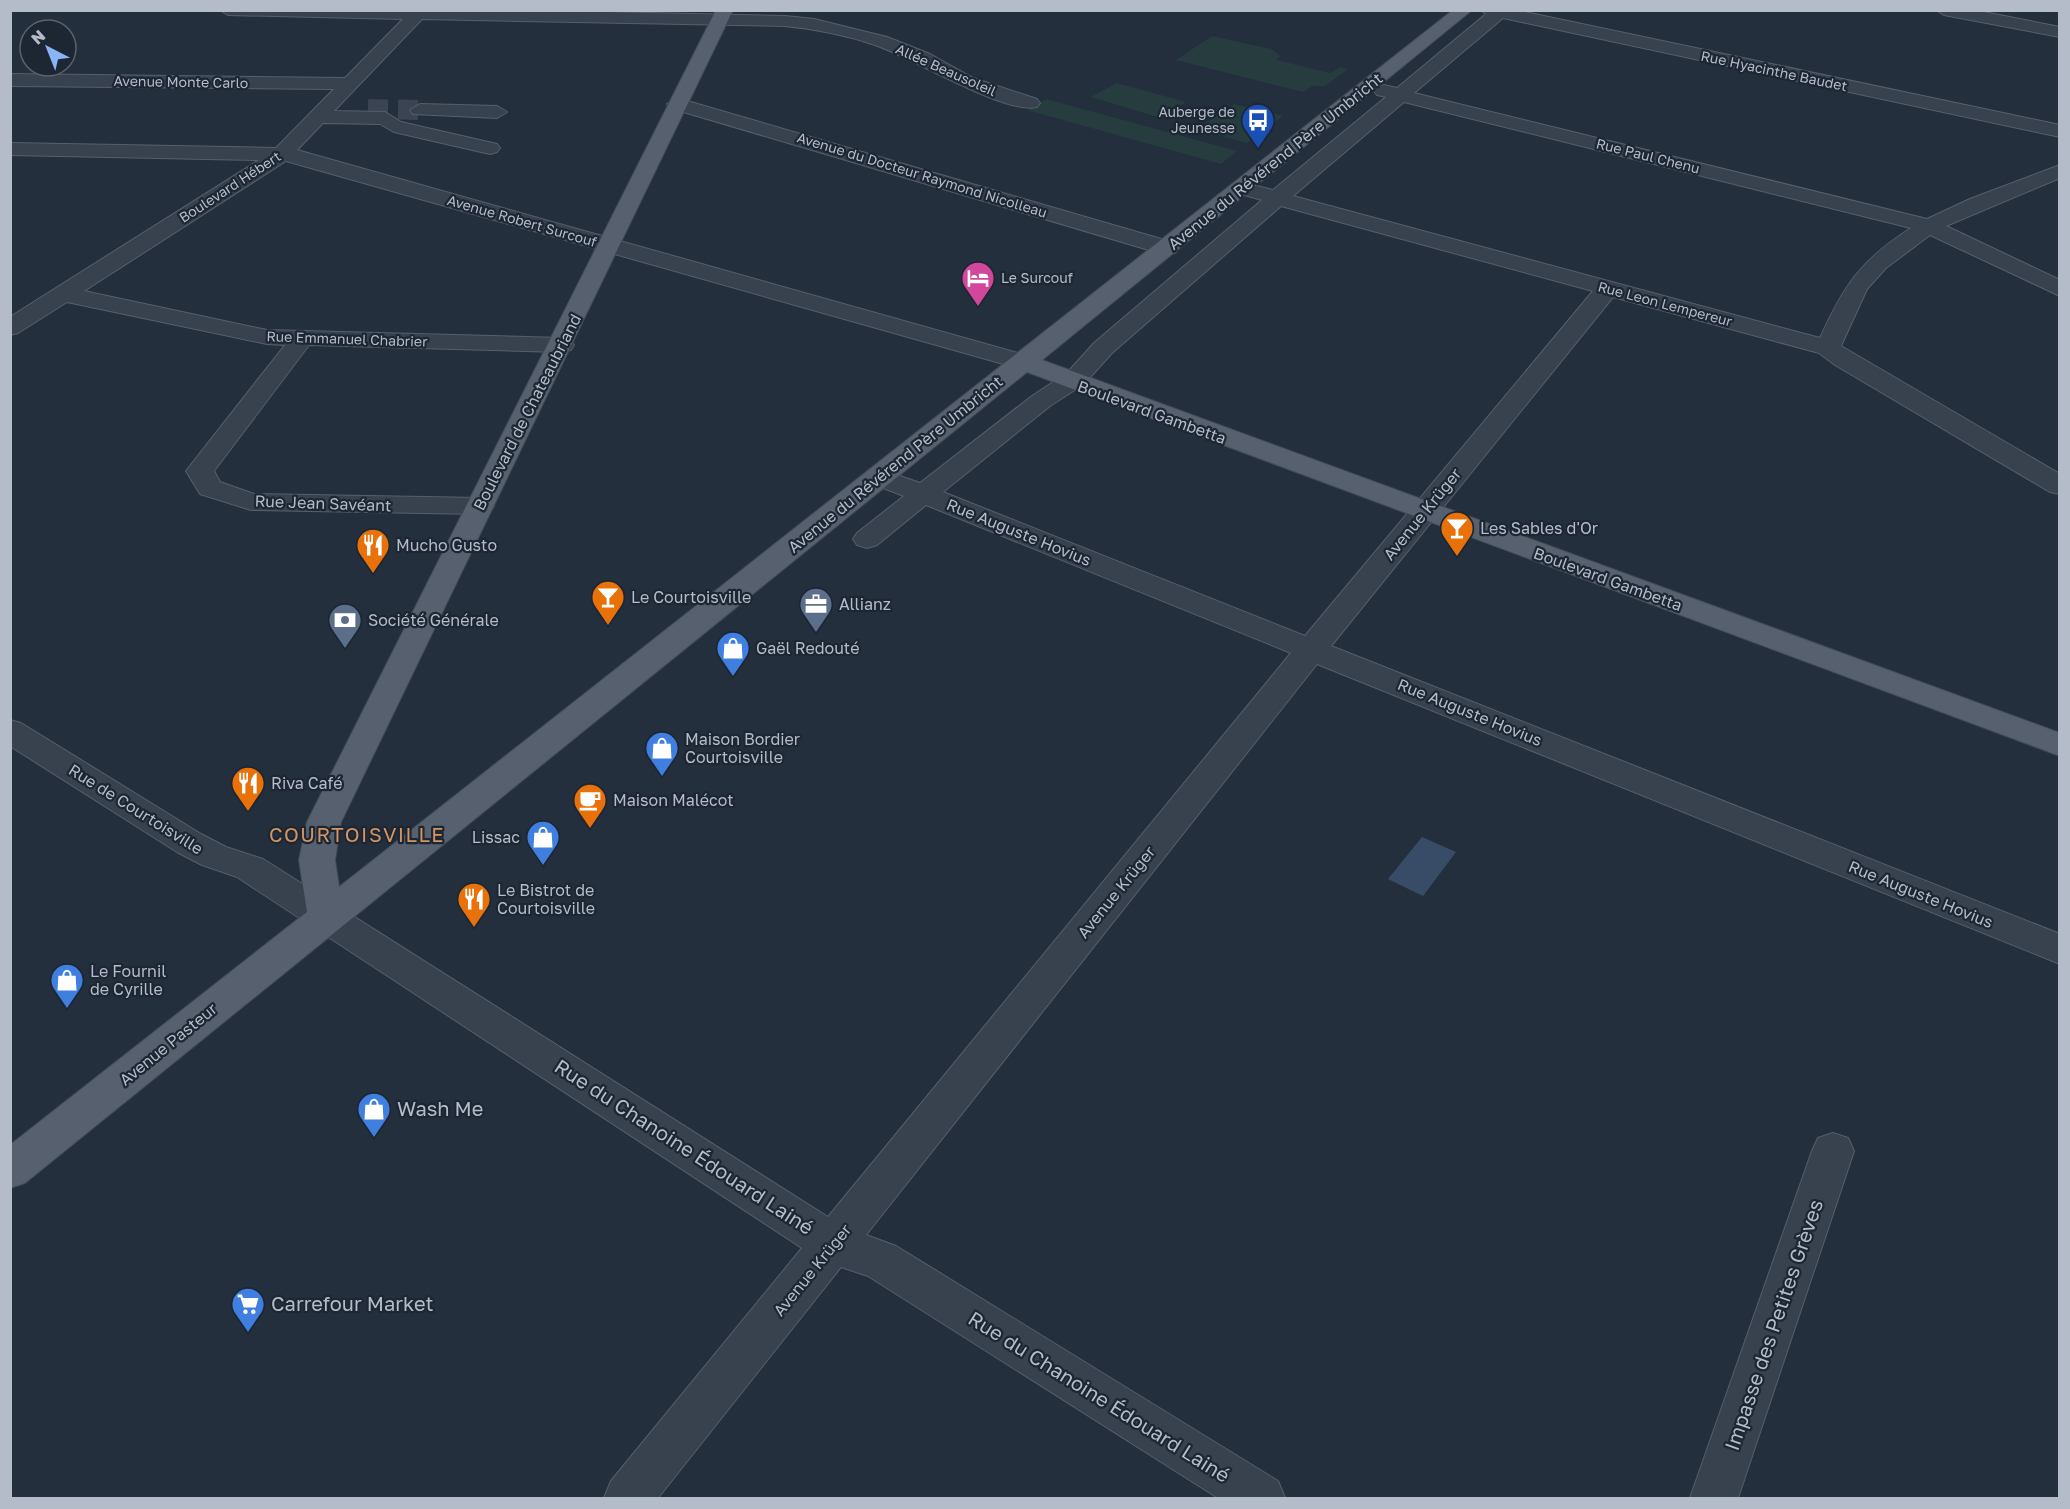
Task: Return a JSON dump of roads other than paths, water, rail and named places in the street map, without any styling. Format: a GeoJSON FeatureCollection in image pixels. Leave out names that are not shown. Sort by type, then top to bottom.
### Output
{"type":"FeatureCollection","features":[{"type":"Feature","properties":{"kind":"main road","name":"Avenue du Révérend Père Umbricht"},"geometry":{"type":"LineString","coordinates":[[326,918],[1464,10]]}},
{"type":"Feature","properties":{"kind":"main road","name":"Boulevard de Chateaubriand"},"geometry":{"type":"LineString","coordinates":[[326,918],[317,860],[324,822],[562,345],[722,15]]}},
{"type":"Feature","properties":{"kind":"main road","name":"Boulevard Gambetta"},"geometry":{"type":"LineString","coordinates":[[1023,362],[1073,383],[2060,745]]}},
{"type":"Feature","properties":{"kind":"main road","name":"Avenue Pasteur"},"geometry":{"type":"LineString","coordinates":[[10,1170],[326,918]]}},
{"type":"Feature","properties":{"kind":"street","name":"Allée Beausoleil"},"geometry":{"type":"LineString","coordinates":[[228,10],[722,15],[784,21],[848,32],[924,58],[966,82],[989,91],[1030,103]]}},
{"type":"Feature","properties":{"kind":"street"},"geometry":{"type":"LineString","coordinates":[[1944,10],[2060,32]]}},
{"type":"Feature","properties":{"kind":"street"},"geometry":{"type":"LineString","coordinates":[[867,539],[1041,401],[1073,383],[1088,370],[1103,348],[1496,11]]}},
{"type":"Feature","properties":{"kind":"street","name":"Rue Hyacinthe Baudet"},"geometry":{"type":"LineString","coordinates":[[1496,11],[2060,131]]}},
{"type":"Feature","properties":{"kind":"street","name":"Boulevard Hébert"},"geometry":{"type":"LineString","coordinates":[[10,328],[281,155],[420,12]]}},
{"type":"Feature","properties":{"kind":"street","name":"Avenue Monte Carlo"},"geometry":{"type":"LineString","coordinates":[[10,80],[352,84]]}},
{"type":"Feature","properties":{"kind":"street","name":"Rue Paul Chenu"},"geometry":{"type":"LineString","coordinates":[[1368,87],[1929,225],[2060,289]]}},
{"type":"Feature","properties":{"kind":"street","name":"Avenue du Docteur Raymond Nicolleau"},"geometry":{"type":"LineString","coordinates":[[677,104],[1167,248]]}},
{"type":"Feature","properties":{"kind":"street"},"geometry":{"type":"LineString","coordinates":[[325,111],[368,109]]}},
{"type":"Feature","properties":{"kind":"street"},"geometry":{"type":"LineString","coordinates":[[420,110],[497,112]]}},
{"type":"Feature","properties":{"kind":"street"},"geometry":{"type":"LineString","coordinates":[[325,111],[385,118],[394,126],[490,148]]}},
{"type":"Feature","properties":{"kind":"street","name":"Avenue Robert Surcouf"},"geometry":{"type":"LineString","coordinates":[[10,149],[150,150],[291,155],[1023,362]]}},
{"type":"Feature","properties":{"kind":"street"},"geometry":{"type":"LineString","coordinates":[[1828,348],[1856,288],[1872,268],[1894,248],[1929,225],[2060,171]]}},
{"type":"Feature","properties":{"kind":"street","name":"Rue Leon Lempereur"},"geometry":{"type":"LineString","coordinates":[[1241,188],[1828,348],[1844,360],[2060,486]]}},
{"type":"Feature","properties":{"kind":"street","name":"Avenue Krüger"},"geometry":{"type":"LineString","coordinates":[[628,1498],[1423,511],[1608,288]]}},
{"type":"Feature","properties":{"kind":"street","name":"Rue Emmanuel Chabrier"},"geometry":{"type":"LineString","coordinates":[[64,294],[267,337],[301,340],[562,345]]}},
{"type":"Feature","properties":{"kind":"street","name":"Rue Jean Savéant"},"geometry":{"type":"LineString","coordinates":[[301,340],[200,471],[210,488],[251,502],[480,506]]}},
{"type":"Feature","properties":{"kind":"street","name":"Rue Auguste Hovius"},"geometry":{"type":"LineString","coordinates":[[880,477],[2060,950]]}},
{"type":"Feature","properties":{"kind":"street","name":"Rue de Courtoisville"},"geometry":{"type":"LineString","coordinates":[[10,731],[189,843],[214,856],[250,868],[326,918]]}},
{"type":"Feature","properties":{"kind":"street","name":"Rue du Chanoine Édouard Lainé"},"geometry":{"type":"LineString","coordinates":[[326,918],[833,1244],[881,1260],[1261,1498]]}},
{"type":"Feature","properties":{"kind":"street","name":"Impasse des Petites Grèves"},"geometry":{"type":"LineString","coordinates":[[1714,1498],[1833,1151]]}},
{"type":"Feature","properties":{"kind":"water"},"geometry":{"type":"Polygon","coordinates":[[[1422,837],[1456,852],[1423,896],[1388,879],[1422,837]]]}},
{"type":"Feature","properties":{"kind":"tunnel"},"geometry":{"type":"LineString","coordinates":[[368,109],[420,110]]}},
{"type":"Feature","properties":{"kind":"place","name":"Auberge de Jeunesse"},"geometry":{"type":"Point","coordinates":[1258,149]}},
{"type":"Feature","properties":{"kind":"place","name":"Le Surcouf"},"geometry":{"type":"Point","coordinates":[978,307]}},
{"type":"Feature","properties":{"kind":"place","name":"Les Sables d'Or"},"geometry":{"type":"Point","coordinates":[1457,557]}},
{"type":"Feature","properties":{"kind":"place","name":"Mucho Gusto"},"geometry":{"type":"Point","coordinates":[373,574]}},
{"type":"Feature","properties":{"kind":"place","name":"Le Courtoisville"},"geometry":{"type":"Point","coordinates":[608,626]}},
{"type":"Feature","properties":{"kind":"place","name":"Allianz"},"geometry":{"type":"Point","coordinates":[816,633]}},
{"type":"Feature","properties":{"kind":"place","name":"Société Générale"},"geometry":{"type":"Point","coordinates":[345,649]}},
{"type":"Feature","properties":{"kind":"place","name":"Gaël Redouté"},"geometry":{"type":"Point","coordinates":[733,677]}},
{"type":"Feature","properties":{"kind":"place","name":"Maison Bordier Courtoisville"},"geometry":{"type":"Point","coordinates":[662,777]}},
{"type":"Feature","properties":{"kind":"place","name":"Riva Café"},"geometry":{"type":"Point","coordinates":[248,812]}},
{"type":"Feature","properties":{"kind":"place","name":"Maison Malécot"},"geometry":{"type":"Point","coordinates":[590,829]}},
{"type":"Feature","properties":{"kind":"place","name":"Lissac"},"geometry":{"type":"Point","coordinates":[543,866]}},
{"type":"Feature","properties":{"kind":"place","name":"Le Bistrot de Courtoisville"},"geometry":{"type":"Point","coordinates":[474,928]}},
{"type":"Feature","properties":{"kind":"place","name":"Le Fournil de Cyrille"},"geometry":{"type":"Point","coordinates":[67,1009]}},
{"type":"Feature","properties":{"kind":"place","name":"Wash Me"},"geometry":{"type":"Point","coordinates":[374,1138]}},
{"type":"Feature","properties":{"kind":"place","name":"Carrefour Market"},"geometry":{"type":"Point","coordinates":[248,1333]}},
{"type":"Feature","properties":{"kind":"district","name":"COURTOISVILLE"},"geometry":{"type":"Point","coordinates":[357,835]}}]}
